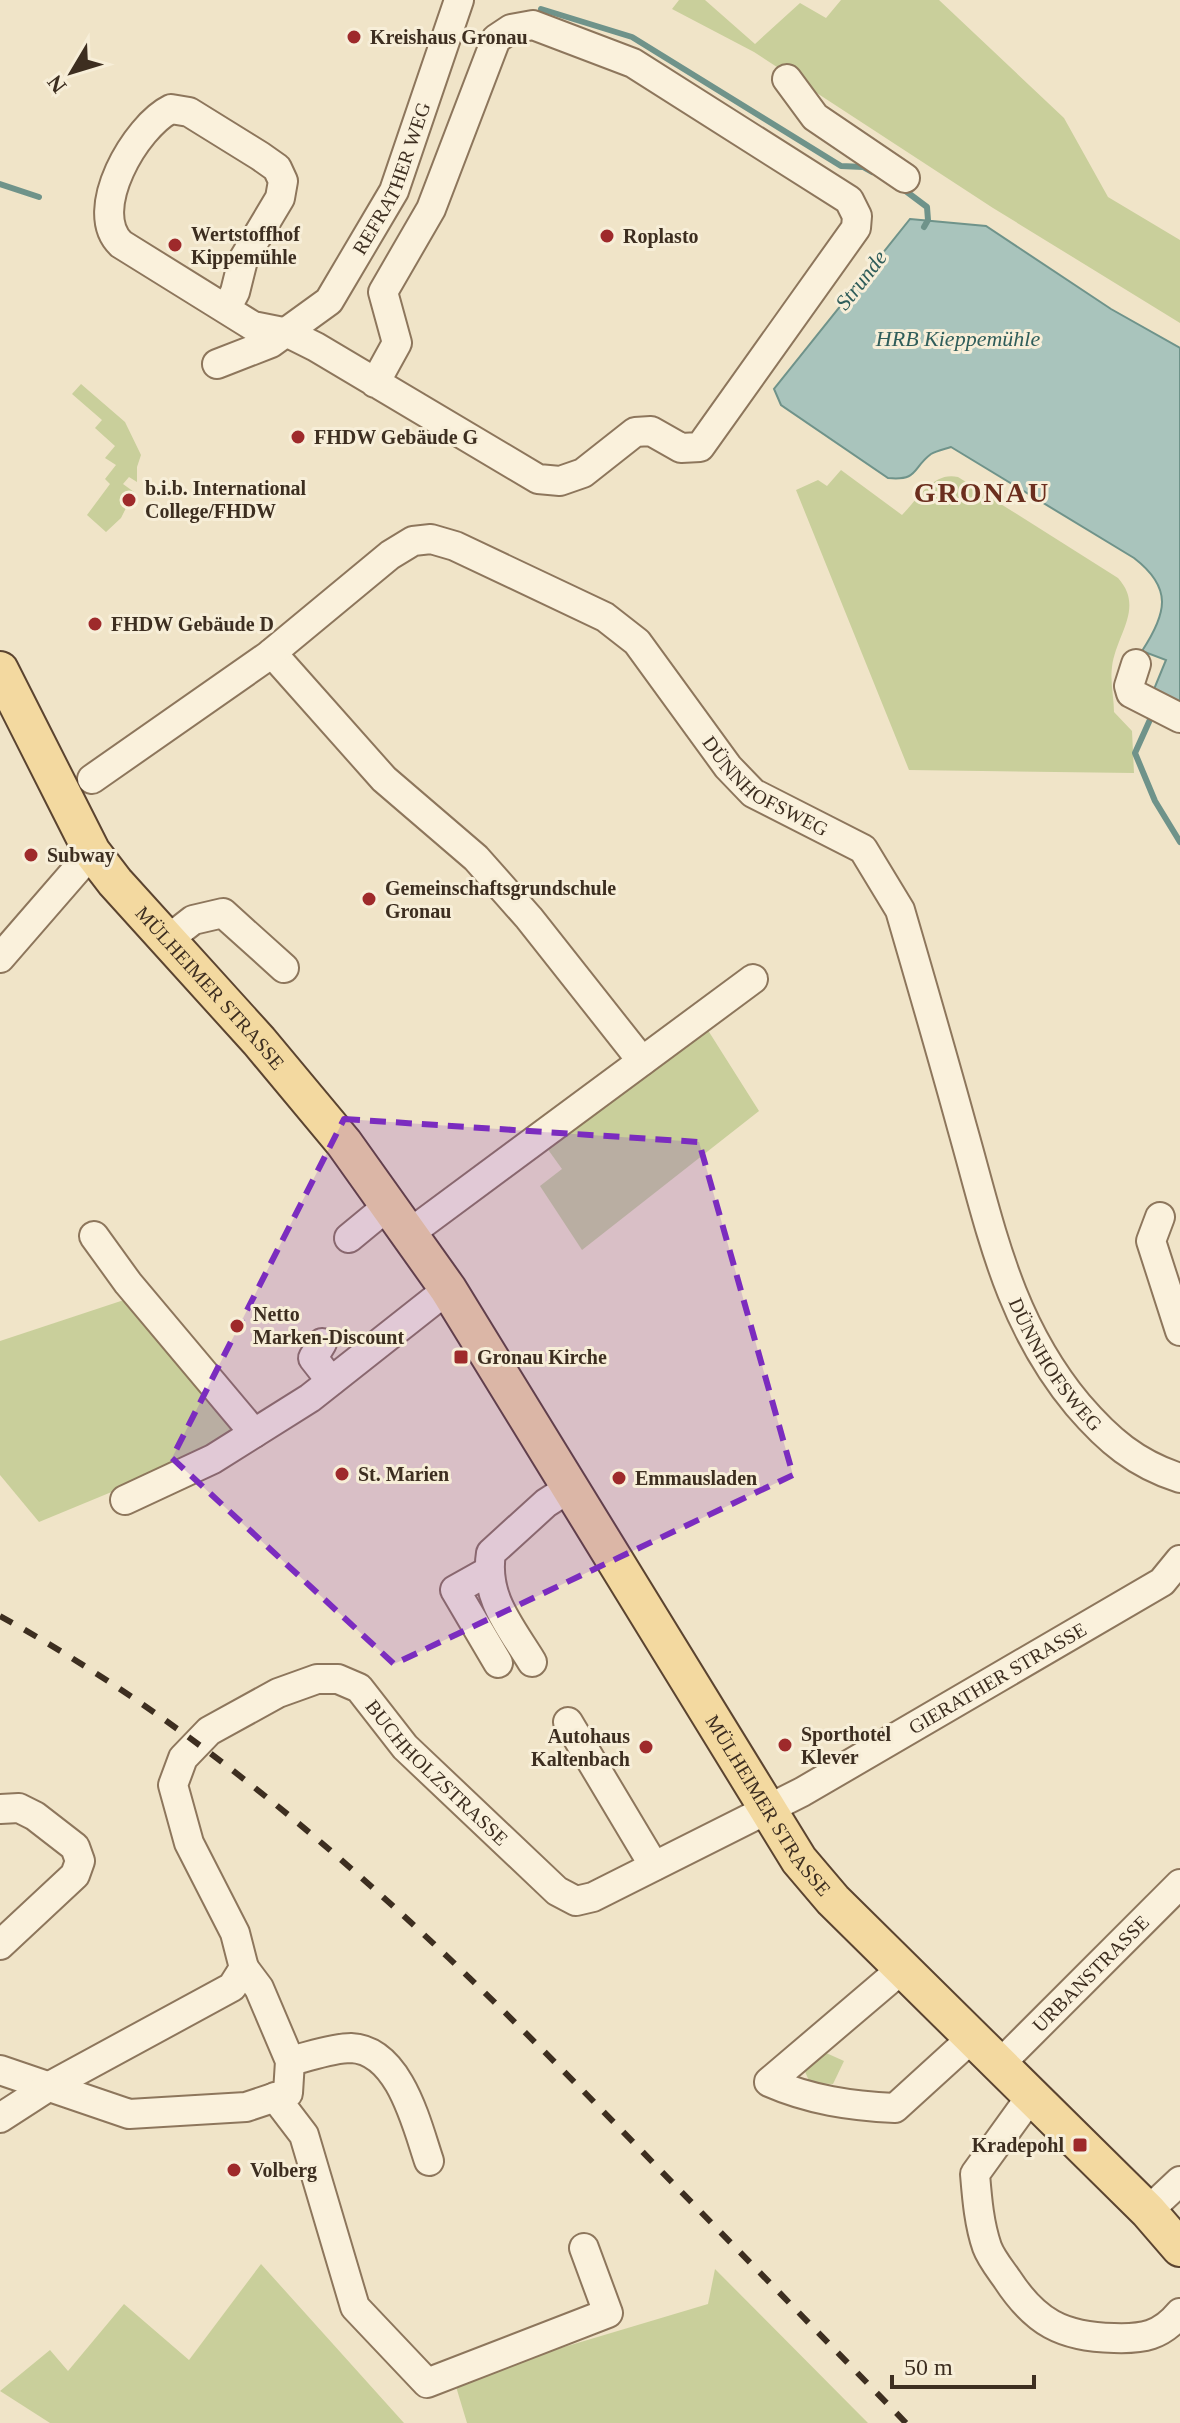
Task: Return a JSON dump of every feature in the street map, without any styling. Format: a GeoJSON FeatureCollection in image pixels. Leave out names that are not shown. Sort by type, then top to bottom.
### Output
{"type":"FeatureCollection","features":[{"type":"Feature","properties":{"kind":"main road","name":"MÜLHEIMER STRASSE"},"geometry":{"type":"LineString","coordinates":[[0,670],[92,852],[166,941],[259,1041],[344,1143],[448,1289],[766,1811],[833,1900],[1148,2211],[1180,2248]]}},
{"type":"Feature","properties":{"kind":"street","name":"REFRATHER WEG"},"geometry":{"type":"LineString","coordinates":[[217,364],[259,350],[288,333],[329,301],[394,191],[459,0]]}},
{"type":"Feature","properties":{"kind":"street"},"geometry":{"type":"LineString","coordinates":[[226,309],[235,292],[243,260],[280,198],[283,181],[277,168],[260,156],[189,112],[171,109],[148,124],[122,166],[109,214],[110,229],[121,244],[253,326],[288,333],[538,479],[560,481],[583,473],[635,432],[651,431],[681,448],[700,447],[856,228],[857,216],[849,200],[633,63],[533,25],[511,29],[496,39],[431,209],[383,292],[397,343],[375,383]]}},
{"type":"Feature","properties":{"kind":"street"},"geometry":{"type":"LineString","coordinates":[[787,79],[815,117],[905,178]]}},
{"type":"Feature","properties":{"kind":"street","name":"DÜNNHOFSWEG"},"geometry":{"type":"LineString","coordinates":[[92,779],[272,653],[390,555],[413,541],[431,539],[455,546],[605,617],[637,642],[728,767],[753,793],[863,849],[890,889],[900,910],[1005,1278],[1030,1338],[1049,1369],[1098,1428],[1148,1467],[1180,1478]]}},
{"type":"Feature","properties":{"kind":"street"},"geometry":{"type":"LineString","coordinates":[[272,653],[384,779],[476,858],[529,918],[642,1061]]}},
{"type":"Feature","properties":{"kind":"street"},"geometry":{"type":"LineString","coordinates":[[1136,664],[1129,686],[1137,699],[1180,718]]}},
{"type":"Feature","properties":{"kind":"street"},"geometry":{"type":"LineString","coordinates":[[4,946],[92,852]]}},
{"type":"Feature","properties":{"kind":"street"},"geometry":{"type":"LineString","coordinates":[[166,941],[193,920],[223,913],[238,923],[284,968]]}},
{"type":"Feature","properties":{"kind":"street"},"geometry":{"type":"LineString","coordinates":[[349,1238],[400,1219],[642,1061],[753,979]]}},
{"type":"Feature","properties":{"kind":"street"},"geometry":{"type":"LineString","coordinates":[[1160,1217],[1151,1241],[1180,1331]]}},
{"type":"Feature","properties":{"kind":"street"},"geometry":{"type":"LineString","coordinates":[[94,1236],[128,1283],[254,1433]]}},
{"type":"Feature","properties":{"kind":"street"},"geometry":{"type":"LineString","coordinates":[[125,1500],[213,1459],[254,1433],[331,1381],[448,1289]]}},
{"type":"Feature","properties":{"kind":"street"},"geometry":{"type":"LineString","coordinates":[[322,1343],[313,1358],[331,1381]]}},
{"type":"Feature","properties":{"kind":"street"},"geometry":{"type":"LineString","coordinates":[[532,1662],[492,1596],[489,1571],[495,1547],[571,1487]]}},
{"type":"Feature","properties":{"kind":"street","name":"GIERATHER STRASSE"},"geometry":{"type":"LineString","coordinates":[[766,1811],[1162,1582],[1180,1560]]}},
{"type":"Feature","properties":{"kind":"street"},"geometry":{"type":"LineString","coordinates":[[489,1571],[455,1590],[498,1663]]}},
{"type":"Feature","properties":{"kind":"street","name":"BUCHHOLZSTRASSE"},"geometry":{"type":"LineString","coordinates":[[290,2061],[259,1988],[244,1968],[235,1933],[189,1843],[173,1785],[183,1758],[209,1731],[278,1693],[317,1679],[338,1679],[359,1688],[405,1747],[557,1891],[576,1901],[593,1897],[766,1811]]}},
{"type":"Feature","properties":{"kind":"street"},"geometry":{"type":"LineString","coordinates":[[568,1722],[654,1866]]}},
{"type":"Feature","properties":{"kind":"street"},"geometry":{"type":"LineString","coordinates":[[0,1809],[19,1808],[35,1816],[75,1847],[80,1861],[75,1875],[0,1945]]}},
{"type":"Feature","properties":{"kind":"street","name":"URBANSTRASSE"},"geometry":{"type":"LineString","coordinates":[[1000,2064],[1180,1884]]}},
{"type":"Feature","properties":{"kind":"street"},"geometry":{"type":"LineString","coordinates":[[0,2118],[48,2087],[232,1987],[244,1968]]}},
{"type":"Feature","properties":{"kind":"street"},"geometry":{"type":"LineString","coordinates":[[903,1968],[769,2082],[795,2093],[840,2104],[895,2108],[973,2037]]}},
{"type":"Feature","properties":{"kind":"street"},"geometry":{"type":"LineString","coordinates":[[0,2070],[129,2114],[246,2107],[288,2093],[290,2061],[352,2048],[382,2063],[406,2093],[429,2161]]}},
{"type":"Feature","properties":{"kind":"street"},"geometry":{"type":"LineString","coordinates":[[1032,2095],[975,2174],[979,2216],[988,2250],[1026,2308],[1054,2326],[1091,2338],[1142,2339],[1166,2330],[1180,2313]]}},
{"type":"Feature","properties":{"kind":"street"},"geometry":{"type":"LineString","coordinates":[[275,2097],[304,2135],[355,2307],[427,2383],[608,2313],[584,2248]]}},
{"type":"Feature","properties":{"kind":"street"},"geometry":{"type":"LineString","coordinates":[[1148,2211],[1180,2181]]}},
{"type":"Feature","properties":{"kind":"highlighted area"},"geometry":{"type":"Polygon","coordinates":[[[344,1119],[699,1142],[793,1475],[394,1664],[172,1458],[344,1119]]]}},
{"type":"Feature","properties":{"kind":"green space"},"geometry":{"type":"Polygon","coordinates":[[[679,0],[705,0],[755,44],[800,3],[826,18],[841,0],[939,0],[1064,118],[1108,197],[1180,240],[1180,323],[993,208],[754,52],[672,9],[679,0]]]}},
{"type":"Feature","properties":{"kind":"green space"},"geometry":{"type":"Polygon","coordinates":[[[81,384],[125,422],[141,455],[137,482],[129,477],[123,484],[134,492],[121,518],[106,532],[87,515],[110,484],[105,479],[116,465],[105,458],[115,446],[95,428],[102,420],[72,394],[81,384]]]}},
{"type":"Feature","properties":{"kind":"green space"},"geometry":{"type":"Polygon","coordinates":[[[841,470],[902,515],[934,482],[949,476],[958,477],[1118,578],[1126,589],[1129,611],[1111,678],[1114,712],[1132,731],[1134,773],[909,770],[796,490],[818,480],[827,486],[841,470]]]}},
{"type":"Feature","properties":{"kind":"green space"},"geometry":{"type":"Polygon","coordinates":[[[704,1024],[759,1111],[582,1250],[540,1186],[562,1169],[544,1144],[704,1024]]]}},
{"type":"Feature","properties":{"kind":"green space"},"geometry":{"type":"Polygon","coordinates":[[[133,1297],[239,1426],[172,1467],[39,1522],[0,1475],[0,1341],[133,1297]]]}},
{"type":"Feature","properties":{"kind":"green space"},"geometry":{"type":"Polygon","coordinates":[[[815,2048],[844,2061],[833,2084],[810,2083],[800,2060],[815,2048]]]}},
{"type":"Feature","properties":{"kind":"green space"},"geometry":{"type":"Polygon","coordinates":[[[261,2264],[404,2423],[50,2423],[0,2391],[50,2350],[68,2371],[124,2304],[189,2360],[261,2264]]]}},
{"type":"Feature","properties":{"kind":"green space"},"geometry":{"type":"Polygon","coordinates":[[[715,2269],[868,2423],[467,2423],[454,2380],[708,2304],[715,2269]]]}},
{"type":"Feature","properties":{"kind":"water","name":"HRB Kieppemühle"},"geometry":{"type":"Polygon","coordinates":[[[910,219],[986,226],[1111,309],[1180,348],[1180,706],[1152,694],[1166,660],[1142,651],[1157,625],[1162,602],[1155,580],[1134,558],[951,447],[931,454],[910,475],[888,478],[781,405],[774,389],[910,219]]]}},
{"type":"Feature","properties":{"kind":"waterway","name":"Strunde"},"geometry":{"type":"LineString","coordinates":[[541,9],[632,37],[841,166],[863,167],[872,172]]}},
{"type":"Feature","properties":{"kind":"waterway","name":"Strunde"},"geometry":{"type":"LineString","coordinates":[[0,184],[39,197]]}},
{"type":"Feature","properties":{"kind":"waterway","name":"Strunde"},"geometry":{"type":"LineString","coordinates":[[903,189],[927,207],[928,220],[924,227]]}},
{"type":"Feature","properties":{"kind":"waterway","name":"Strunde"},"geometry":{"type":"LineString","coordinates":[[1153,713],[1135,753],[1155,801],[1180,842]]}},
{"type":"Feature","properties":{"kind":"railway"},"geometry":{"type":"LineString","coordinates":[[0,1616],[89,1669],[174,1727],[336,1855],[488,1995],[906,2423]]}},
{"type":"Feature","properties":{"kind":"place","name":"Kreishaus Gronau"},"geometry":{"type":"Point","coordinates":[354,37]}},
{"type":"Feature","properties":{"kind":"place","name":"Roplasto"},"geometry":{"type":"Point","coordinates":[607,236]}},
{"type":"Feature","properties":{"kind":"place","name":"Wertstoffhof Kippemühle"},"geometry":{"type":"Point","coordinates":[175,245]}},
{"type":"Feature","properties":{"kind":"place","name":"FHDW Gebäude G"},"geometry":{"type":"Point","coordinates":[298,437]}},
{"type":"Feature","properties":{"kind":"place","name":"b.i.b. International College/FHDW"},"geometry":{"type":"Point","coordinates":[129,500]}},
{"type":"Feature","properties":{"kind":"place","name":"FHDW Gebäude D"},"geometry":{"type":"Point","coordinates":[95,624]}},
{"type":"Feature","properties":{"kind":"place","name":"Subway"},"geometry":{"type":"Point","coordinates":[31,855]}},
{"type":"Feature","properties":{"kind":"place","name":"Gemeinschaftsgrundschule Gronau"},"geometry":{"type":"Point","coordinates":[369,899]}},
{"type":"Feature","properties":{"kind":"place","name":"Netto Marken-Discount"},"geometry":{"type":"Point","coordinates":[237,1326]}},
{"type":"Feature","properties":{"kind":"place","name":"Gronau Kirche"},"geometry":{"type":"Point","coordinates":[461,1357]}},
{"type":"Feature","properties":{"kind":"place","name":"St. Marien"},"geometry":{"type":"Point","coordinates":[342,1474]}},
{"type":"Feature","properties":{"kind":"place","name":"Emmausladen"},"geometry":{"type":"Point","coordinates":[619,1478]}},
{"type":"Feature","properties":{"kind":"place","name":"Sporthotel Klever"},"geometry":{"type":"Point","coordinates":[785,1745]}},
{"type":"Feature","properties":{"kind":"place","name":"Autohaus Kaltenbach"},"geometry":{"type":"Point","coordinates":[646,1747]}},
{"type":"Feature","properties":{"kind":"place","name":"Kradepohl"},"geometry":{"type":"Point","coordinates":[1080,2145]}},
{"type":"Feature","properties":{"kind":"place","name":"Volberg"},"geometry":{"type":"Point","coordinates":[234,2170]}},
{"type":"Feature","properties":{"kind":"district","name":"GRONAU"},"geometry":{"type":"Point","coordinates":[982,492]}}]}
